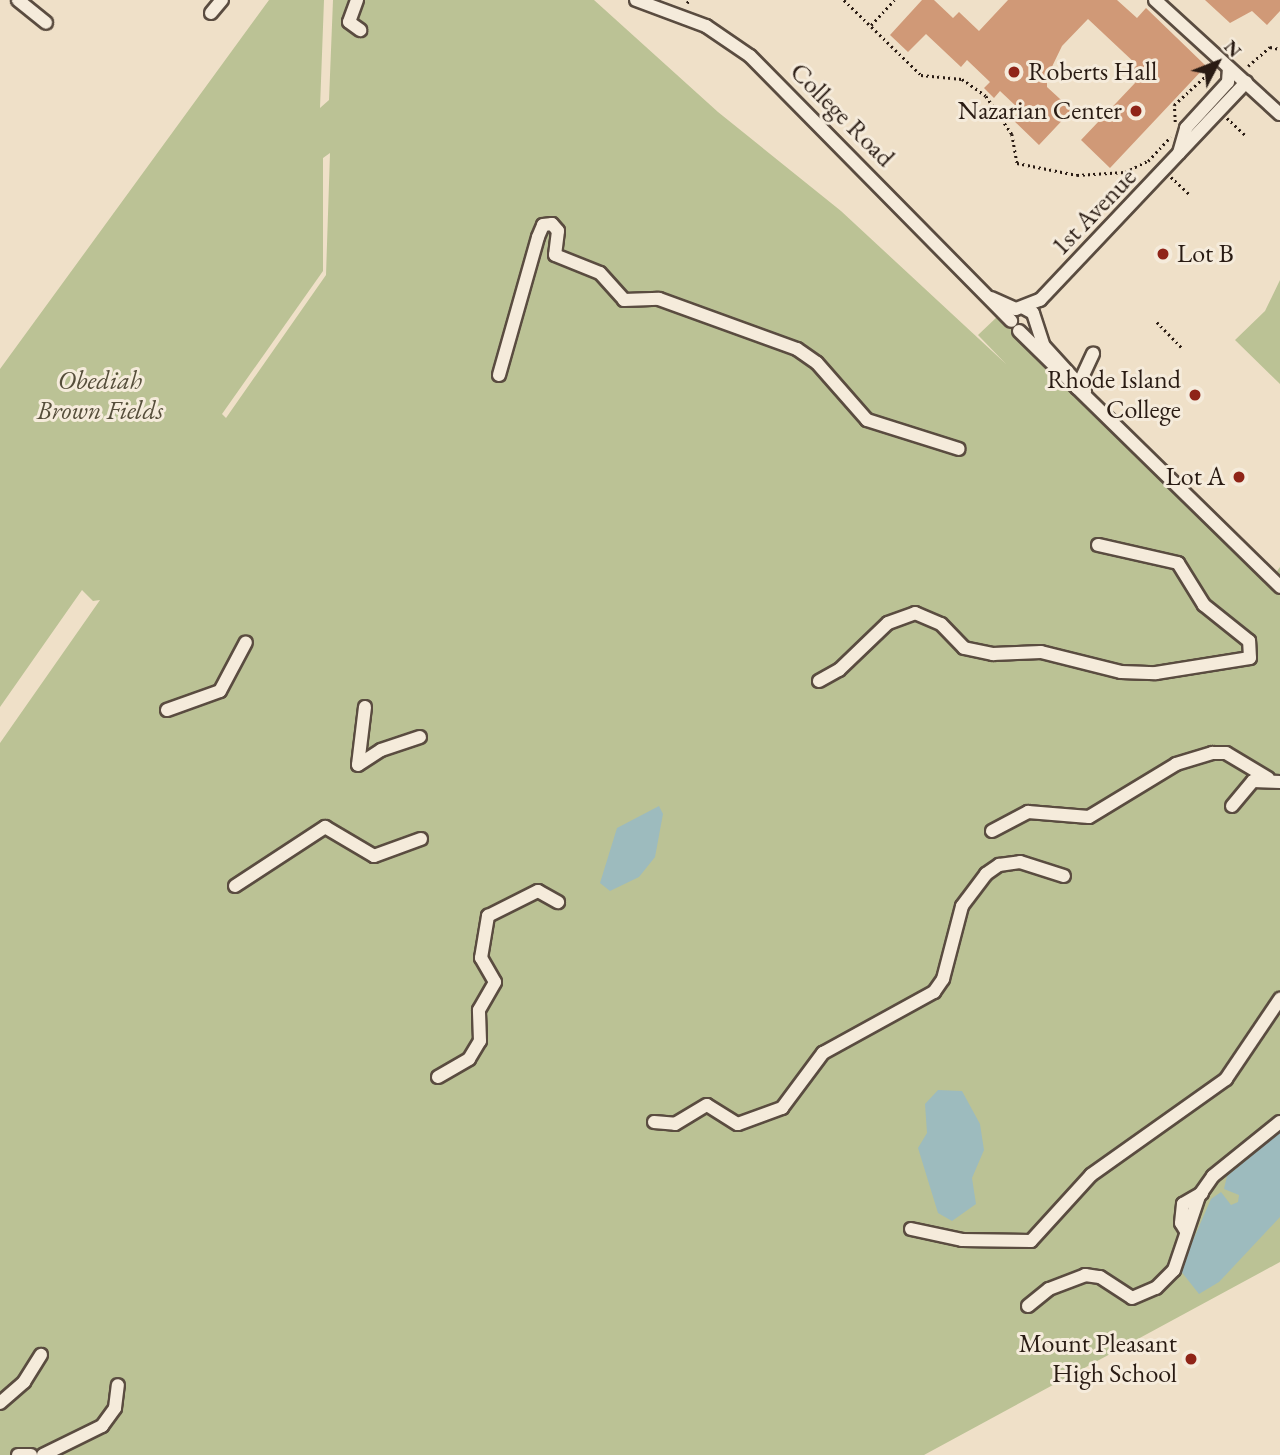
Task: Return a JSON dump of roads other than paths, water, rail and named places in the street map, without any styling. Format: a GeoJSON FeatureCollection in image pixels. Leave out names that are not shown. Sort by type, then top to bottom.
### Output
{"type":"FeatureCollection","features":[{"type":"Feature","properties":{"kind":"street"},"geometry":{"type":"LineString","coordinates":[[18,0],[46,23]]}},
{"type":"Feature","properties":{"kind":"street"},"geometry":{"type":"LineString","coordinates":[[211,13],[222,0]]}},
{"type":"Feature","properties":{"kind":"street"},"geometry":{"type":"LineString","coordinates":[[357,0],[349,22],[360,30]]}},
{"type":"Feature","properties":{"kind":"street","name":"College Road"},"geometry":{"type":"LineString","coordinates":[[636,0],[706,26],[750,56],[991,298],[1023,318],[1082,389],[1280,587]]}},
{"type":"Feature","properties":{"kind":"street"},"geometry":{"type":"LineString","coordinates":[[1154,0],[1233,66],[1280,114]]}},
{"type":"Feature","properties":{"kind":"street","name":"1st Avenue"},"geometry":{"type":"LineString","coordinates":[[1179,153],[1186,128],[1228,82],[1233,66]]}},
{"type":"Feature","properties":{"kind":"street","name":"1st Avenue"},"geometry":{"type":"LineString","coordinates":[[1023,318],[1246,82]]}},
{"type":"Feature","properties":{"kind":"street"},"geometry":{"type":"LineString","coordinates":[[499,375],[538,237],[543,225],[552,224],[558,231],[555,255],[600,273],[624,300],[659,299],[797,349],[817,363],[867,420],[959,449]]}},
{"type":"Feature","properties":{"kind":"street"},"geometry":{"type":"LineString","coordinates":[[1082,389],[1093,353]]}},
{"type":"Feature","properties":{"kind":"street"},"geometry":{"type":"LineString","coordinates":[[819,681],[888,623],[915,613],[941,624],[964,648],[993,654],[1041,652],[1121,672],[1156,673],[1250,658],[1249,642],[1204,605],[1178,563],[1098,545]]}},
{"type":"Feature","properties":{"kind":"street"},"geometry":{"type":"LineString","coordinates":[[167,710],[220,691],[246,642]]}},
{"type":"Feature","properties":{"kind":"street"},"geometry":{"type":"LineString","coordinates":[[365,707],[358,765],[381,750],[420,737]]}},
{"type":"Feature","properties":{"kind":"street"},"geometry":{"type":"LineString","coordinates":[[992,831],[1028,812],[1089,817],[1176,764],[1212,753],[1226,753],[1274,780]]}},
{"type":"Feature","properties":{"kind":"street"},"geometry":{"type":"LineString","coordinates":[[1232,806],[1244,787],[1274,780]]}},
{"type":"Feature","properties":{"kind":"street"},"geometry":{"type":"LineString","coordinates":[[235,886],[325,827],[374,856],[421,839]]}},
{"type":"Feature","properties":{"kind":"street"},"geometry":{"type":"LineString","coordinates":[[654,1122],[675,1124],[707,1105],[738,1124],[782,1108],[823,1054],[934,992],[943,979],[962,906],[986,874],[999,865],[1020,862],[1064,876]]}},
{"type":"Feature","properties":{"kind":"street"},"geometry":{"type":"LineString","coordinates":[[438,1077],[469,1059],[480,1041],[480,1010],[495,982],[481,958],[488,916],[538,891],[558,902]]}},
{"type":"Feature","properties":{"kind":"street"},"geometry":{"type":"LineString","coordinates":[[911,1229],[962,1240],[1031,1241],[1091,1175],[1226,1079],[1280,999]]}},
{"type":"Feature","properties":{"kind":"street"},"geometry":{"type":"LineString","coordinates":[[1028,1306],[1049,1289],[1085,1275],[1100,1277],[1132,1298],[1143,1296],[1174,1270],[1202,1193],[1225,1163],[1280,1122]]}},
{"type":"Feature","properties":{"kind":"street"},"geometry":{"type":"LineString","coordinates":[[0,1403],[24,1382],[41,1355]]}},
{"type":"Feature","properties":{"kind":"street"},"geometry":{"type":"LineString","coordinates":[[43,1455],[102,1426],[115,1408],[118,1385]]}},
{"type":"Feature","properties":{"kind":"street"},"geometry":{"type":"LineString","coordinates":[[18,1455],[31,1455]]}},
{"type":"Feature","properties":{"kind":"water"},"geometry":{"type":"Polygon","coordinates":[[[659,806],[663,814],[655,857],[639,877],[610,891],[600,883],[617,828],[659,806]]]}},
{"type":"Feature","properties":{"kind":"water"},"geometry":{"type":"Polygon","coordinates":[[[938,1090],[962,1091],[980,1124],[984,1150],[972,1178],[976,1204],[952,1221],[938,1213],[918,1148],[927,1133],[925,1104],[938,1090]]]}},
{"type":"Feature","properties":{"kind":"water"},"geometry":{"type":"Polygon","coordinates":[[[1280,1132],[1280,1217],[1219,1282],[1199,1294],[1180,1270],[1211,1199],[1221,1192],[1231,1205],[1238,1202],[1239,1195],[1224,1189],[1227,1176],[1280,1132]]]}},
{"type":"Feature","properties":{"kind":"place","name":"Roberts Hall"},"geometry":{"type":"Point","coordinates":[1014,72]}},
{"type":"Feature","properties":{"kind":"place","name":"Nazarian Center"},"geometry":{"type":"Point","coordinates":[1136,111]}},
{"type":"Feature","properties":{"kind":"place","name":"Lot B"},"geometry":{"type":"Point","coordinates":[1163,254]}},
{"type":"Feature","properties":{"kind":"place","name":"Rhode Island College"},"geometry":{"type":"Point","coordinates":[1195,395]}},
{"type":"Feature","properties":{"kind":"place","name":"Lot A"},"geometry":{"type":"Point","coordinates":[1239,477]}},
{"type":"Feature","properties":{"kind":"place","name":"Mount Pleasant High School"},"geometry":{"type":"Point","coordinates":[1191,1359]}},
{"type":"Feature","properties":{"kind":"park label","name":"Obediah Brown Fields"},"geometry":{"type":"Point","coordinates":[100,396]}}]}
